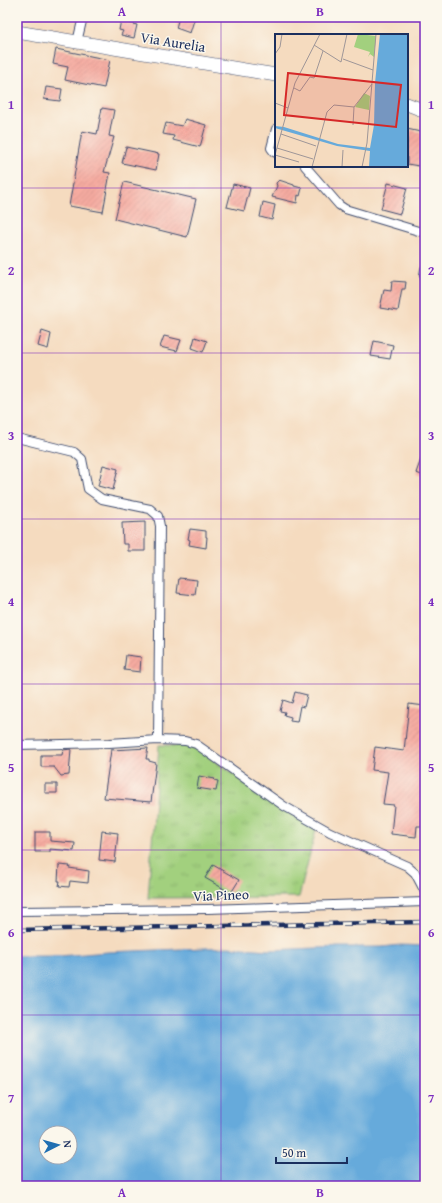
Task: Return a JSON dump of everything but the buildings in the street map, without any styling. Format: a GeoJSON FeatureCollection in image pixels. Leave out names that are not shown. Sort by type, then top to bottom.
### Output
{"type":"FeatureCollection","features":[{"type":"Feature","properties":{"kind":"main road","name":"Via Aurelia"},"geometry":{"type":"LineString","coordinates":[[17,32],[275,75]]}},
{"type":"Feature","properties":{"kind":"main road"},"geometry":{"type":"LineString","coordinates":[[408,104],[425,111]]}},
{"type":"Feature","properties":{"kind":"street"},"geometry":{"type":"LineString","coordinates":[[77,42],[83,17]]}},
{"type":"Feature","properties":{"kind":"street"},"geometry":{"type":"LineString","coordinates":[[275,133],[271,148],[275,152]]}},
{"type":"Feature","properties":{"kind":"street"},"geometry":{"type":"LineString","coordinates":[[306,167],[339,205],[345,209],[425,233]]}},
{"type":"Feature","properties":{"kind":"street"},"geometry":{"type":"LineString","coordinates":[[425,269],[425,278]]}},
{"type":"Feature","properties":{"kind":"street"},"geometry":{"type":"LineString","coordinates":[[17,438],[74,452],[82,459],[88,489],[102,498],[150,509],[158,516],[160,526],[158,740]]}},
{"type":"Feature","properties":{"kind":"street"},"geometry":{"type":"LineString","coordinates":[[17,745],[109,743],[158,740],[185,741],[196,744],[284,806],[330,832],[407,866],[415,873],[425,892]]}},
{"type":"Feature","properties":{"kind":"street","name":"Via Pineo"},"geometry":{"type":"LineString","coordinates":[[17,910],[208,909],[425,902]]}},
{"type":"Feature","properties":{"kind":"green space"},"geometry":{"type":"Polygon","coordinates":[[[159,745],[188,746],[201,751],[289,813],[316,830],[299,897],[148,898],[159,745]]]}},
{"type":"Feature","properties":{"kind":"water"},"geometry":{"type":"Polygon","coordinates":[[[400,945],[425,946],[425,1186],[17,1186],[17,956],[59,956],[108,952],[230,947],[269,950],[382,947],[400,945]]]}},
{"type":"Feature","properties":{"kind":"railway"},"geometry":{"type":"LineString","coordinates":[[17,930],[425,922]]}}]}
